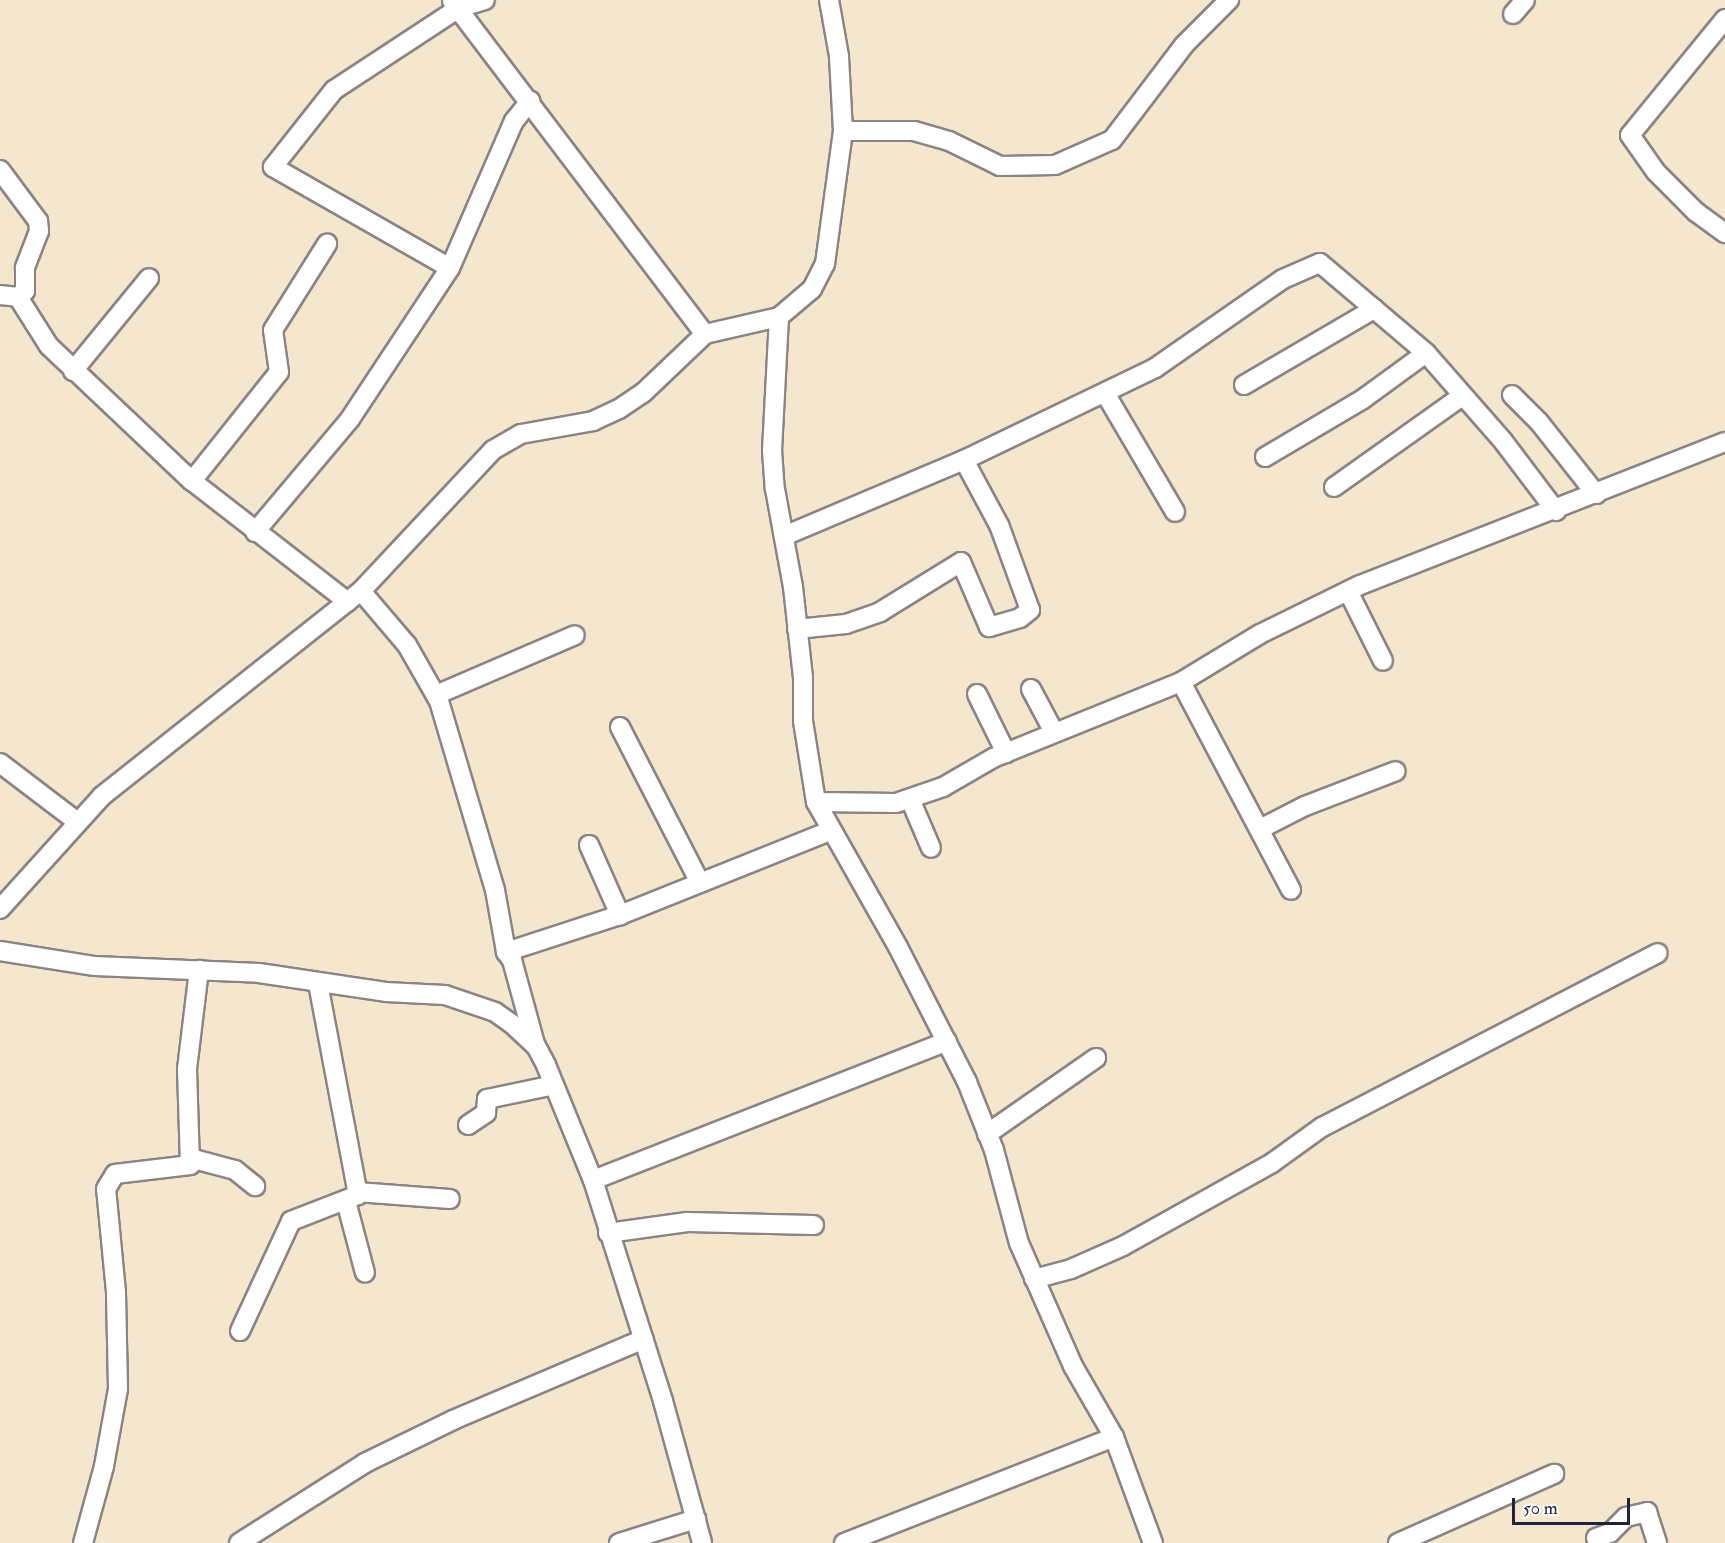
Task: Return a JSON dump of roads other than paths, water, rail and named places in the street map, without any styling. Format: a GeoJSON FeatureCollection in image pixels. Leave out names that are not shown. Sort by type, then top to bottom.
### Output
{"type":"FeatureCollection","features":[{"type":"Feature","properties":{"kind":"street"},"geometry":{"type":"LineString","coordinates":[[450,268],[273,168],[334,90],[455,4],[485,0]]}},
{"type":"Feature","properties":{"kind":"street"},"geometry":{"type":"LineString","coordinates":[[0,909],[76,821],[102,796],[355,596],[493,450],[521,434],[593,421],[619,409],[643,393],[705,334],[778,317],[812,289],[825,264],[843,131],[839,56],[829,0]]}},
{"type":"Feature","properties":{"kind":"street"},"geometry":{"type":"LineString","coordinates":[[843,131],[914,131],[950,141],[1000,166],[1055,165],[1112,140],[1184,45],[1229,0]]}},
{"type":"Feature","properties":{"kind":"street"},"geometry":{"type":"LineString","coordinates":[[1513,14],[1525,0]]}},
{"type":"Feature","properties":{"kind":"street"},"geometry":{"type":"LineString","coordinates":[[455,4],[705,334]]}},
{"type":"Feature","properties":{"kind":"street"},"geometry":{"type":"LineString","coordinates":[[1725,19],[1630,135],[1656,172],[1696,212],[1725,233]]}},
{"type":"Feature","properties":{"kind":"street"},"geometry":{"type":"LineString","coordinates":[[255,532],[350,419],[450,268],[514,121],[530,101]]}},
{"type":"Feature","properties":{"kind":"street"},"geometry":{"type":"LineString","coordinates":[[0,170],[38,221],[39,231],[25,268],[26,291],[9,296],[49,345],[73,371],[192,481],[255,532],[355,596],[407,645],[436,695],[495,890],[506,952],[512,960],[536,1046],[593,1179],[644,1339],[702,1543]]}},
{"type":"Feature","properties":{"kind":"street"},"geometry":{"type":"LineString","coordinates":[[192,481],[279,372],[273,330],[327,244]]}},
{"type":"Feature","properties":{"kind":"street"},"geometry":{"type":"LineString","coordinates":[[784,536],[964,460],[1155,368],[1283,279],[1320,264],[1426,353],[1503,441],[1556,511]]}},
{"type":"Feature","properties":{"kind":"street"},"geometry":{"type":"LineString","coordinates":[[73,371],[149,278]]}},
{"type":"Feature","properties":{"kind":"street"},"geometry":{"type":"LineString","coordinates":[[1244,385],[1374,309]]}},
{"type":"Feature","properties":{"kind":"street"},"geometry":{"type":"LineString","coordinates":[[778,317],[772,450],[798,628],[803,721],[816,802],[947,1041],[987,1134],[1019,1243],[1073,1366],[1114,1437],[1153,1543]]}},
{"type":"Feature","properties":{"kind":"street"},"geometry":{"type":"LineString","coordinates":[[1265,457],[1363,399],[1426,353]]}},
{"type":"Feature","properties":{"kind":"street"},"geometry":{"type":"LineString","coordinates":[[1105,393],[1175,512]]}},
{"type":"Feature","properties":{"kind":"street"},"geometry":{"type":"LineString","coordinates":[[1512,395],[1539,422],[1596,494]]}},
{"type":"Feature","properties":{"kind":"street"},"geometry":{"type":"LineString","coordinates":[[1334,487],[1462,396]]}},
{"type":"Feature","properties":{"kind":"street"},"geometry":{"type":"LineString","coordinates":[[816,802],[873,805],[910,799],[943,787],[1006,753],[1181,682],[1260,634],[1348,591],[1556,511],[1725,442]]}},
{"type":"Feature","properties":{"kind":"street"},"geometry":{"type":"LineString","coordinates":[[798,628],[846,624],[880,612],[961,562],[989,627],[1020,618],[1029,610],[999,525],[964,460]]}},
{"type":"Feature","properties":{"kind":"street"},"geometry":{"type":"LineString","coordinates":[[1348,591],[1383,661]]}},
{"type":"Feature","properties":{"kind":"street"},"geometry":{"type":"LineString","coordinates":[[436,695],[575,635]]}},
{"type":"Feature","properties":{"kind":"street"},"geometry":{"type":"LineString","coordinates":[[1181,682],[1291,890]]}},
{"type":"Feature","properties":{"kind":"street"},"geometry":{"type":"LineString","coordinates":[[1031,689],[1054,732]]}},
{"type":"Feature","properties":{"kind":"street"},"geometry":{"type":"LineString","coordinates":[[977,694],[1006,753]]}},
{"type":"Feature","properties":{"kind":"street"},"geometry":{"type":"LineString","coordinates":[[620,728],[699,881]]}},
{"type":"Feature","properties":{"kind":"street"},"geometry":{"type":"LineString","coordinates":[[0,763],[76,821]]}},
{"type":"Feature","properties":{"kind":"street"},"geometry":{"type":"LineString","coordinates":[[1260,829],[1305,806],[1396,771]]}},
{"type":"Feature","properties":{"kind":"street"},"geometry":{"type":"LineString","coordinates":[[910,799],[931,848]]}},
{"type":"Feature","properties":{"kind":"street"},"geometry":{"type":"LineString","coordinates":[[506,952],[620,915],[699,881],[830,831]]}},
{"type":"Feature","properties":{"kind":"street"},"geometry":{"type":"LineString","coordinates":[[589,845],[620,915]]}},
{"type":"Feature","properties":{"kind":"street"},"geometry":{"type":"LineString","coordinates":[[0,951],[95,966],[260,973],[318,983],[445,995],[495,1012],[536,1046]]}},
{"type":"Feature","properties":{"kind":"street"},"geometry":{"type":"LineString","coordinates":[[1034,1279],[1071,1269],[1123,1246],[1272,1163],[1322,1127],[1658,953]]}},
{"type":"Feature","properties":{"kind":"street"},"geometry":{"type":"LineString","coordinates":[[83,1543],[104,1466],[118,1389],[116,1292],[108,1181],[125,1172],[187,1166],[190,1158],[187,1069],[199,970]]}},
{"type":"Feature","properties":{"kind":"street"},"geometry":{"type":"LineString","coordinates":[[318,983],[365,1273]]}},
{"type":"Feature","properties":{"kind":"street"},"geometry":{"type":"LineString","coordinates":[[593,1179],[947,1041]]}},
{"type":"Feature","properties":{"kind":"street"},"geometry":{"type":"LineString","coordinates":[[987,1134],[1096,1058]]}},
{"type":"Feature","properties":{"kind":"street"},"geometry":{"type":"LineString","coordinates":[[468,1125],[486,1113],[487,1099],[554,1085]]}},
{"type":"Feature","properties":{"kind":"street"},"geometry":{"type":"LineString","coordinates":[[190,1158],[235,1170],[255,1186]]}},
{"type":"Feature","properties":{"kind":"street"},"geometry":{"type":"LineString","coordinates":[[240,1331],[291,1221],[300,1214],[352,1197],[450,1199]]}},
{"type":"Feature","properties":{"kind":"street"},"geometry":{"type":"LineString","coordinates":[[609,1233],[687,1222],[814,1225]]}},
{"type":"Feature","properties":{"kind":"street"},"geometry":{"type":"LineString","coordinates":[[239,1543],[365,1463],[453,1420],[644,1339]]}},
{"type":"Feature","properties":{"kind":"street"},"geometry":{"type":"LineString","coordinates":[[844,1543],[1114,1437]]}},
{"type":"Feature","properties":{"kind":"street"},"geometry":{"type":"LineString","coordinates":[[1398,1543],[1554,1474]]}},
{"type":"Feature","properties":{"kind":"street"},"geometry":{"type":"LineString","coordinates":[[1596,1538],[1610,1533],[1626,1517],[1647,1512],[1657,1543]]}},
{"type":"Feature","properties":{"kind":"street"},"geometry":{"type":"LineString","coordinates":[[619,1543],[696,1519]]}}]}
